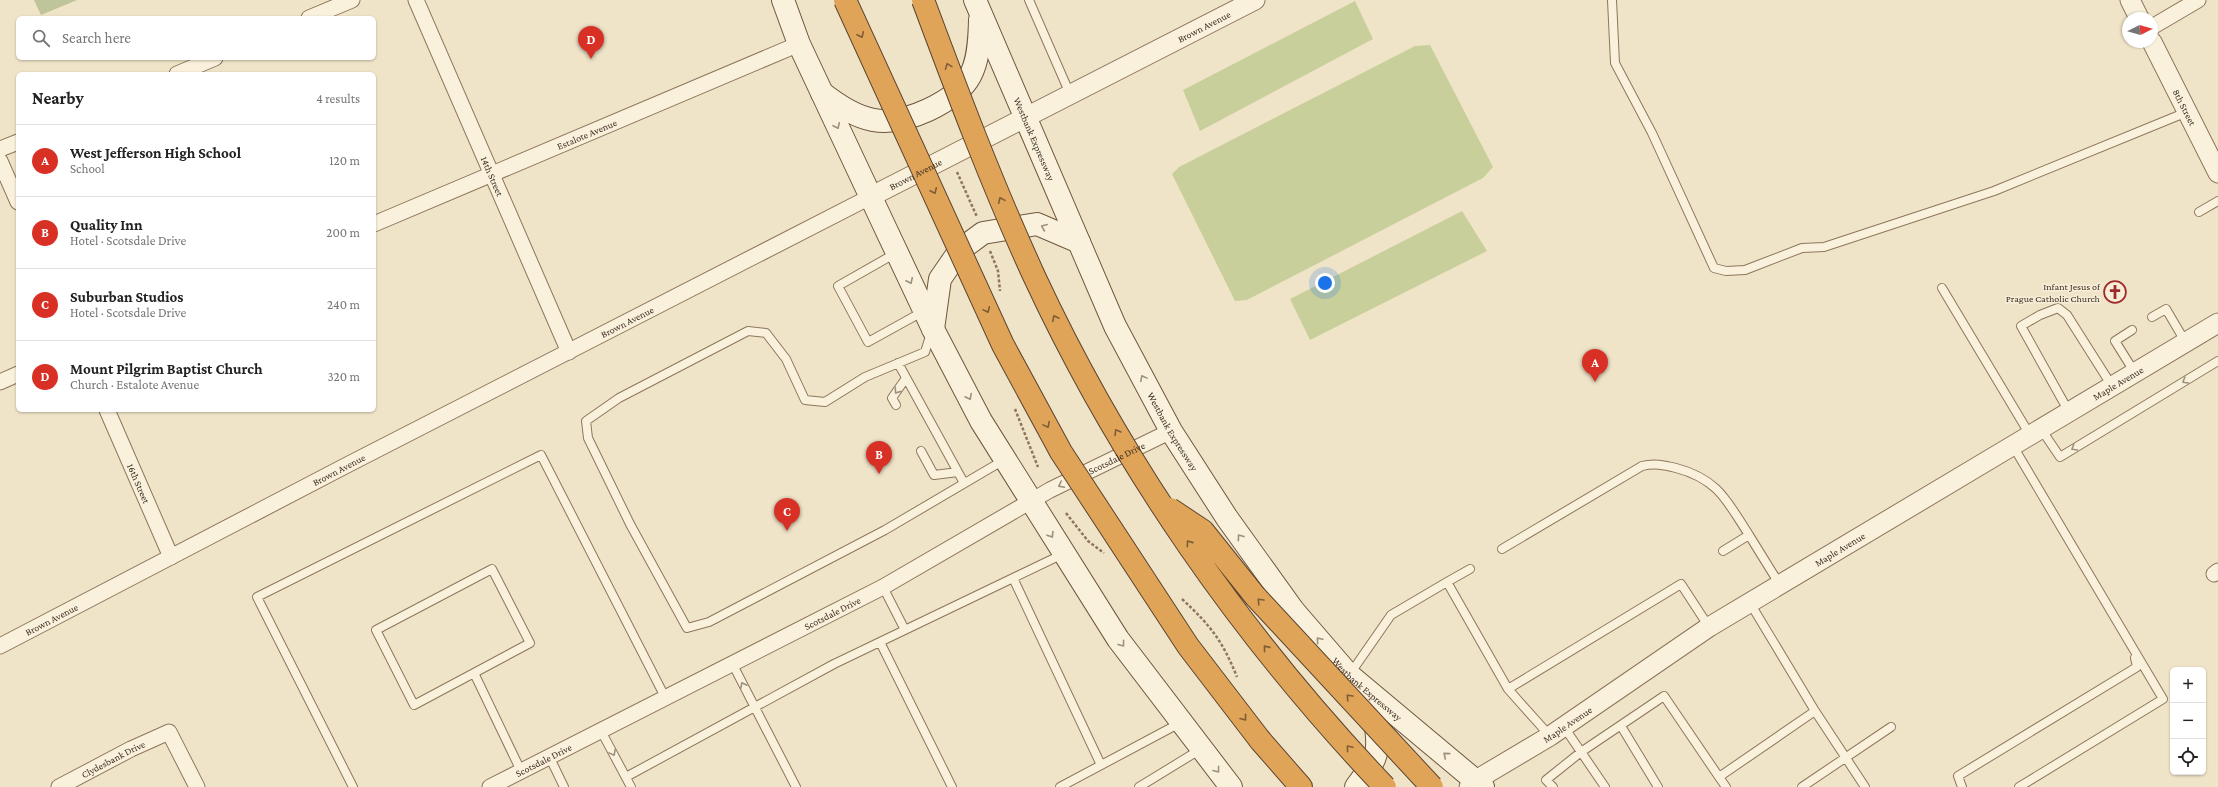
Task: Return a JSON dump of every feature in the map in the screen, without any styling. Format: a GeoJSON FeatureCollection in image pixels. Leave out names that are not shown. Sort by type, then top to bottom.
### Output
{"type":"FeatureCollection","features":[{"type":"Feature","properties":{"kind":"highway"},"geometry":{"type":"LineString","coordinates":[[845,0],[1003,345],[1062,452],[1188,646],[1260,740],[1301,787]]}},
{"type":"Feature","properties":{"kind":"highway"},"geometry":{"type":"LineString","coordinates":[[923,0],[986,167],[1036,280],[1071,350],[1110,420],[1159,501],[1221,590],[1262,644],[1364,765],[1385,787]]}},
{"type":"Feature","properties":{"kind":"highway"},"geometry":{"type":"LineString","coordinates":[[1159,501],[1203,531],[1255,596],[1432,787]]}},
{"type":"Feature","properties":{"kind":"highway"},"geometry":{"type":"LineString","coordinates":[[1260,740],[1291,787]]}},
{"type":"Feature","properties":{"kind":"main road"},"geometry":{"type":"LineString","coordinates":[[783,0],[799,44],[870,197],[929,320],[981,421],[1063,554],[1118,639],[1231,787]]}},
{"type":"Feature","properties":{"kind":"main road"},"geometry":{"type":"LineString","coordinates":[[821,92],[860,117],[873,121],[886,122],[912,118],[949,101],[965,85],[977,59],[980,47],[978,7]]}},
{"type":"Feature","properties":{"kind":"main road","name":"Westbank Expressway"},"geometry":{"type":"LineString","coordinates":[[978,7],[1115,326],[1171,431],[1227,518],[1293,610],[1349,675],[1476,785]]}},
{"type":"Feature","properties":{"kind":"main road"},"geometry":{"type":"LineString","coordinates":[[929,320],[940,280],[960,250],[983,233],[1038,224],[1079,242]]}},
{"type":"Feature","properties":{"kind":"main road"},"geometry":{"type":"LineString","coordinates":[[1356,787],[1375,763],[1378,738],[1369,691]]}},
{"type":"Feature","properties":{"kind":"street"},"geometry":{"type":"LineString","coordinates":[[314,16],[352,0]]}},
{"type":"Feature","properties":{"kind":"street","name":"14th Street"},"geometry":{"type":"LineString","coordinates":[[416,0],[569,352]]}},
{"type":"Feature","properties":{"kind":"street","name":"Brown Avenue"},"geometry":{"type":"LineString","coordinates":[[0,646],[1026,116],[1255,0]]}},
{"type":"Feature","properties":{"kind":"street"},"geometry":{"type":"LineString","coordinates":[[2130,0],[2137,12]]}},
{"type":"Feature","properties":{"kind":"street"},"geometry":{"type":"LineString","coordinates":[[2158,23],[2198,0]]}},
{"type":"Feature","properties":{"kind":"street","name":"Estalote Avenue"},"geometry":{"type":"LineString","coordinates":[[376,223],[799,44]]}},
{"type":"Feature","properties":{"kind":"street","name":"8th Street"},"geometry":{"type":"LineString","coordinates":[[2155,48],[2218,173]]}},
{"type":"Feature","properties":{"kind":"street"},"geometry":{"type":"LineString","coordinates":[[182,72],[210,60]]}},
{"type":"Feature","properties":{"kind":"street"},"geometry":{"type":"LineString","coordinates":[[0,149],[16,143]]}},
{"type":"Feature","properties":{"kind":"street"},"geometry":{"type":"LineString","coordinates":[[0,161],[16,197]]}},
{"type":"Feature","properties":{"kind":"street","name":"Maple Avenue"},"geometry":{"type":"LineString","coordinates":[[1476,785],[1709,627],[2218,324]]}},
{"type":"Feature","properties":{"kind":"street"},"geometry":{"type":"LineString","coordinates":[[0,382],[16,375]]}},
{"type":"Feature","properties":{"kind":"street","name":"16th Street"},"geometry":{"type":"LineString","coordinates":[[108,412],[171,557]]}},
{"type":"Feature","properties":{"kind":"street","name":"Scotsdale Drive"},"geometry":{"type":"LineString","coordinates":[[490,787],[600,729],[883,587],[1050,490],[1171,431]]}},
{"type":"Feature","properties":{"kind":"street","name":"Clydesbank Drive"},"geometry":{"type":"LineString","coordinates":[[59,787],[131,749],[168,732],[197,787]]}},
{"type":"Feature","properties":{"kind":"lane"},"geometry":{"type":"LineString","coordinates":[[1029,0],[1070,94]]}},
{"type":"Feature","properties":{"kind":"lane"},"geometry":{"type":"LineString","coordinates":[[1612,0],[1615,63],[1652,133],[1714,268],[1726,271],[1745,270],[1802,248],[1824,247],[1994,191],[2187,112]]}},
{"type":"Feature","properties":{"kind":"lane"},"geometry":{"type":"LineString","coordinates":[[2199,212],[2218,201]]}},
{"type":"Feature","properties":{"kind":"lane"},"geometry":{"type":"LineString","coordinates":[[897,253],[838,286],[868,342],[929,320],[925,352],[865,376],[825,402],[806,400],[786,359],[766,333],[748,331],[619,398],[586,420],[588,438],[630,524],[688,628],[709,622],[878,534],[1004,460]]}},
{"type":"Feature","properties":{"kind":"lane"},"geometry":{"type":"LineString","coordinates":[[1942,288],[2036,433],[2060,457],[2218,361]]}},
{"type":"Feature","properties":{"kind":"lane"},"geometry":{"type":"LineString","coordinates":[[2070,413],[2021,326],[2040,315],[2058,308],[2067,315],[2112,387]]}},
{"type":"Feature","properties":{"kind":"lane"},"geometry":{"type":"LineString","coordinates":[[2152,317],[2166,309],[2186,343]]}},
{"type":"Feature","properties":{"kind":"lane"},"geometry":{"type":"LineString","coordinates":[[2132,330],[2115,341],[2135,373]]}},
{"type":"Feature","properties":{"kind":"lane"},"geometry":{"type":"LineString","coordinates":[[898,363],[964,483]]}},
{"type":"Feature","properties":{"kind":"lane"},"geometry":{"type":"LineString","coordinates":[[896,405],[892,398],[906,378]]}},
{"type":"Feature","properties":{"kind":"lane"},"geometry":{"type":"LineString","coordinates":[[2013,446],[2163,699],[2019,787]]}},
{"type":"Feature","properties":{"kind":"lane"},"geometry":{"type":"LineString","coordinates":[[921,451],[934,475],[958,472]]}},
{"type":"Feature","properties":{"kind":"lane"},"geometry":{"type":"LineString","coordinates":[[353,787],[257,597],[541,455],[665,697]]}},
{"type":"Feature","properties":{"kind":"lane"},"geometry":{"type":"LineString","coordinates":[[1502,549],[1642,466],[1651,464],[1690,472],[1710,482],[1723,495],[1780,585]]}},
{"type":"Feature","properties":{"kind":"lane"},"geometry":{"type":"LineString","coordinates":[[1723,551],[1749,534]]}},
{"type":"Feature","properties":{"kind":"lane"},"geometry":{"type":"LineString","coordinates":[[626,777],[834,664],[1063,554]]}},
{"type":"Feature","properties":{"kind":"lane"},"geometry":{"type":"LineString","coordinates":[[492,569],[530,643],[474,673],[414,706],[376,630],[492,569]]}},
{"type":"Feature","properties":{"kind":"lane"},"geometry":{"type":"LineString","coordinates":[[1349,675],[1391,615],[1470,569]]}},
{"type":"Feature","properties":{"kind":"lane"},"geometry":{"type":"LineString","coordinates":[[1013,578],[1101,765]]}},
{"type":"Feature","properties":{"kind":"lane"},"geometry":{"type":"LineString","coordinates":[[1447,582],[1508,689],[1581,752],[1605,787]]}},
{"type":"Feature","properties":{"kind":"lane"},"geometry":{"type":"LineString","coordinates":[[1508,689],[1681,584],[1709,627]]}},
{"type":"Feature","properties":{"kind":"lane"},"geometry":{"type":"LineString","coordinates":[[883,587],[906,630]]}},
{"type":"Feature","properties":{"kind":"lane"},"geometry":{"type":"LineString","coordinates":[[1750,603],[1815,711],[1864,787]]}},
{"type":"Feature","properties":{"kind":"lane"},"geometry":{"type":"LineString","coordinates":[[880,642],[952,787]]}},
{"type":"Feature","properties":{"kind":"lane"},"geometry":{"type":"LineString","coordinates":[[1962,787],[1958,776],[2137,667],[2135,653]]}},
{"type":"Feature","properties":{"kind":"lane"},"geometry":{"type":"LineString","coordinates":[[732,663],[796,787]]}},
{"type":"Feature","properties":{"kind":"lane"},"geometry":{"type":"LineString","coordinates":[[474,673],[521,771]]}},
{"type":"Feature","properties":{"kind":"lane"},"geometry":{"type":"LineString","coordinates":[[1552,787],[1546,780],[1581,752],[1664,696],[1726,787]]}},
{"type":"Feature","properties":{"kind":"lane"},"geometry":{"type":"LineString","coordinates":[[1720,777],[1815,711]]}},
{"type":"Feature","properties":{"kind":"lane"},"geometry":{"type":"LineString","coordinates":[[1060,787],[1181,722]]}},
{"type":"Feature","properties":{"kind":"lane"},"geometry":{"type":"LineString","coordinates":[[1621,726],[1658,787]]}},
{"type":"Feature","properties":{"kind":"lane"},"geometry":{"type":"LineString","coordinates":[[1802,787],[1891,727]]}},
{"type":"Feature","properties":{"kind":"lane"},"geometry":{"type":"LineString","coordinates":[[600,729],[631,787]]}},
{"type":"Feature","properties":{"kind":"lane"},"geometry":{"type":"LineString","coordinates":[[1139,787],[1201,749]]}},
{"type":"Feature","properties":{"kind":"lane"},"geometry":{"type":"LineString","coordinates":[[550,756],[564,787]]}},
{"type":"Feature","properties":{"kind":"green space"},"geometry":{"type":"Polygon","coordinates":[[[34,0],[77,0],[41,15],[34,0]]]}},
{"type":"Feature","properties":{"kind":"green space"},"geometry":{"type":"Polygon","coordinates":[[[1355,1],[1373,39],[1200,131],[1183,90],[1355,1]]]}},
{"type":"Feature","properties":{"kind":"green space"},"geometry":{"type":"Polygon","coordinates":[[[1430,45],[1493,167],[1483,178],[1247,300],[1235,301],[1172,174],[1179,167],[1415,46],[1430,45]]]}},
{"type":"Feature","properties":{"kind":"green space"},"geometry":{"type":"Polygon","coordinates":[[[1462,211],[1487,251],[1310,340],[1290,299],[1462,211]]]}},
{"type":"Feature","properties":{"kind":"place","name":"Mount Pilgrim Baptist Church"},"geometry":{"type":"Point","coordinates":[591,59]}},
{"type":"Feature","properties":{"kind":"place","name":"Infant Jesus of Prague Catholic Church"},"geometry":{"type":"Point","coordinates":[2115,292]}},
{"type":"Feature","properties":{"kind":"place","name":"West Jefferson High School"},"geometry":{"type":"Point","coordinates":[1595,382]}},
{"type":"Feature","properties":{"kind":"place","name":"Quality Inn"},"geometry":{"type":"Point","coordinates":[879,474]}},
{"type":"Feature","properties":{"kind":"place","name":"Suburban Studios"},"geometry":{"type":"Point","coordinates":[787,531]}}]}
